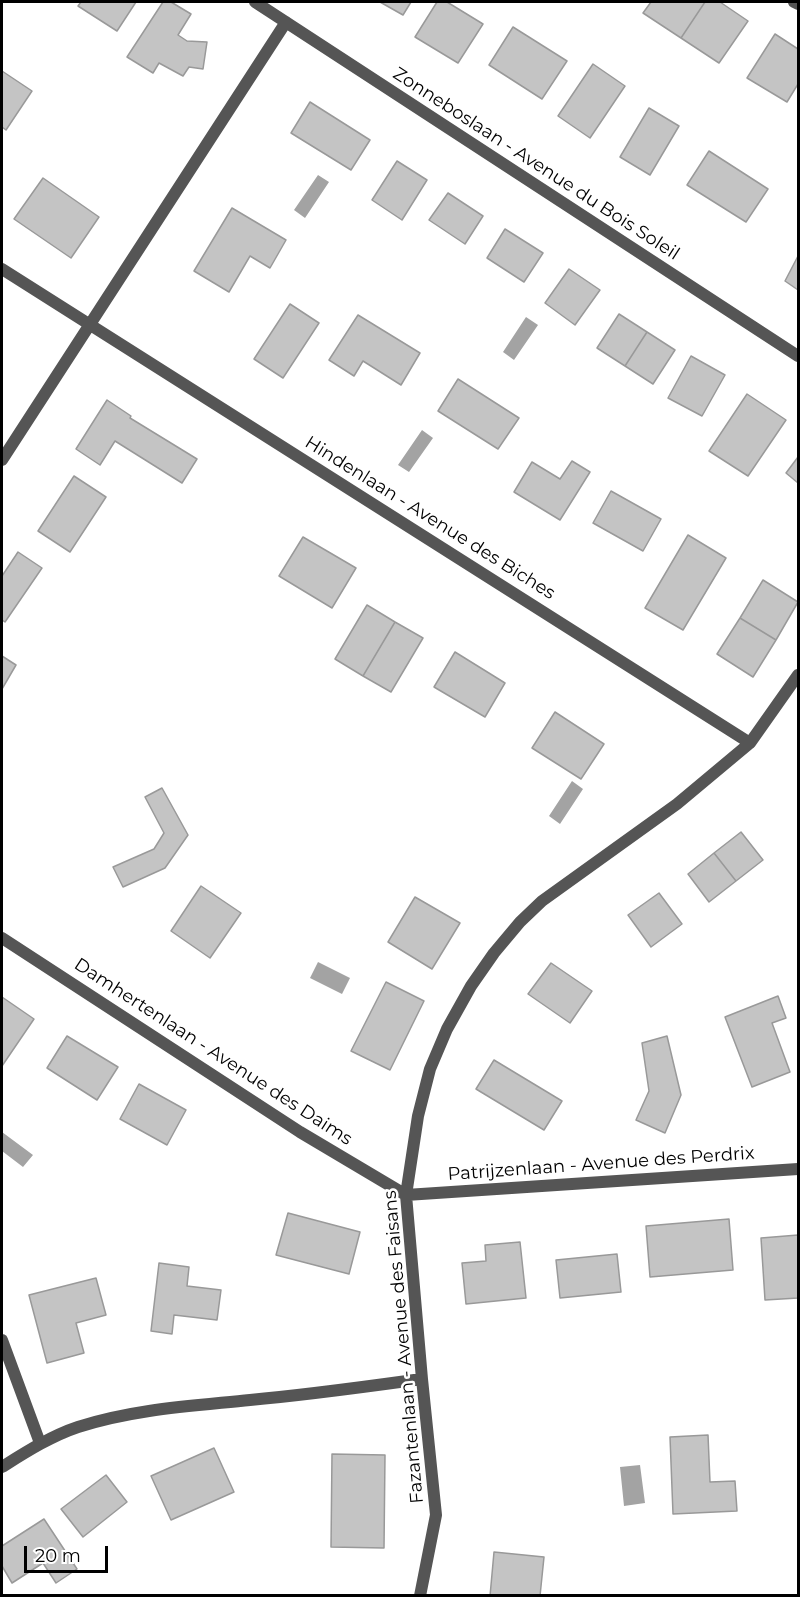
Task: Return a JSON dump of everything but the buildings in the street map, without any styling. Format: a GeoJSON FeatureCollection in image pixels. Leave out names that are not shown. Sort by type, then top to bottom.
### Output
{"type":"FeatureCollection","features":[{"type":"Feature","properties":{"kind":"street","name":"Zonneboslaan - Avenue du Bois Soleil"},"geometry":{"type":"LineString","coordinates":[[255,2],[798,356]]}},
{"type":"Feature","properties":{"kind":"street"},"geometry":{"type":"LineString","coordinates":[[794,2],[798,4]]}},
{"type":"Feature","properties":{"kind":"street"},"geometry":{"type":"LineString","coordinates":[[2,460],[286,22]]}},
{"type":"Feature","properties":{"kind":"street","name":"Hindenlaan - Avenue des Biches"},"geometry":{"type":"LineString","coordinates":[[2,268],[750,743]]}},
{"type":"Feature","properties":{"kind":"street","name":"Fazantenlaan - Avenue des Faisans"},"geometry":{"type":"LineString","coordinates":[[420,1596],[436,1515],[406,1195],[418,1116],[430,1069],[452,1020],[471,986],[520,922],[542,901],[677,804],[750,743],[798,675]]}},
{"type":"Feature","properties":{"kind":"street","name":"Damhertenlaan - Avenue des Daims"},"geometry":{"type":"LineString","coordinates":[[2,938],[300,1132],[406,1195]]}},
{"type":"Feature","properties":{"kind":"street","name":"Patrijzenlaan - Avenue des Perdrix"},"geometry":{"type":"LineString","coordinates":[[406,1195],[798,1169]]}},
{"type":"Feature","properties":{"kind":"street"},"geometry":{"type":"LineString","coordinates":[[2,1340],[40,1443]]}},
{"type":"Feature","properties":{"kind":"street"},"geometry":{"type":"LineString","coordinates":[[2,1467],[40,1443],[77,1428],[137,1412],[314,1394],[422,1379]]}},
{"type":"Feature","properties":{"kind":"shaded area"},"geometry":{"type":"Polygon","coordinates":[[[318,175],[329,182],[305,218],[294,210],[318,175]]]}},
{"type":"Feature","properties":{"kind":"shaded area"},"geometry":{"type":"Polygon","coordinates":[[[526,317],[538,325],[514,360],[503,352],[526,317]]]}},
{"type":"Feature","properties":{"kind":"shaded area"},"geometry":{"type":"Polygon","coordinates":[[[422,430],[433,438],[409,472],[398,465],[422,430]]]}},
{"type":"Feature","properties":{"kind":"shaded area"},"geometry":{"type":"Polygon","coordinates":[[[572,781],[583,789],[560,824],[549,816],[572,781]]]}},
{"type":"Feature","properties":{"kind":"shaded area"},"geometry":{"type":"Polygon","coordinates":[[[318,962],[350,978],[342,994],[310,978],[318,962]]]}},
{"type":"Feature","properties":{"kind":"shaded area"},"geometry":{"type":"Polygon","coordinates":[[[2,1132],[33,1155],[23,1167],[2,1151],[2,1132]]]}},
{"type":"Feature","properties":{"kind":"shaded area"},"geometry":{"type":"Polygon","coordinates":[[[640,1465],[645,1503],[624,1506],[620,1467],[640,1465]]]}}]}
